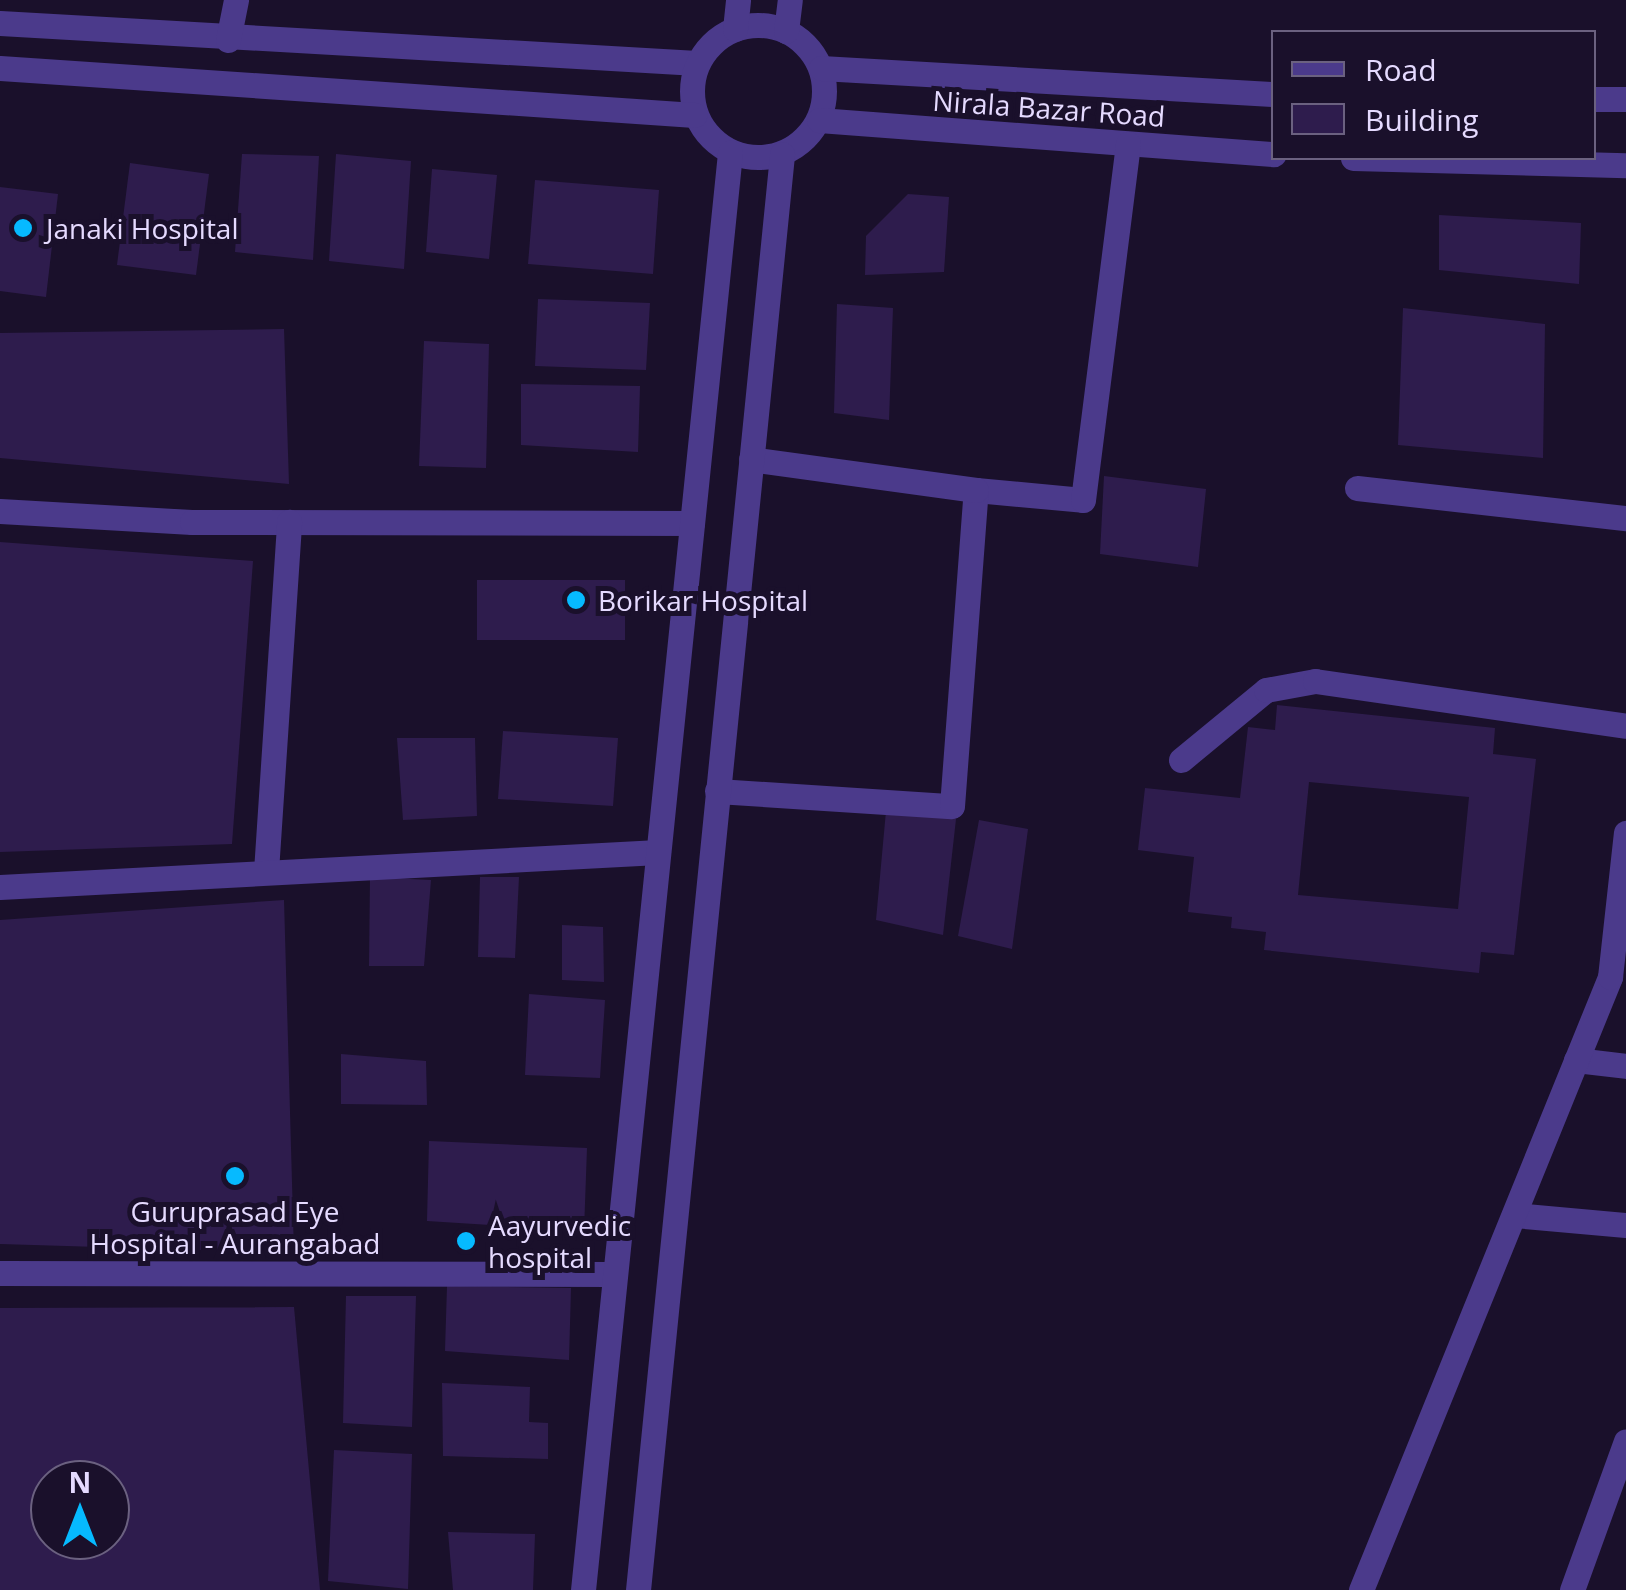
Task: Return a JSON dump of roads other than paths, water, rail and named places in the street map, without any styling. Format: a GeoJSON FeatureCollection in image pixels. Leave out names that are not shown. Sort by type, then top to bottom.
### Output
{"type":"FeatureCollection","features":[{"type":"Feature","properties":{"kind":"street"},"geometry":{"type":"LineString","coordinates":[[228,40],[236,0]]}},
{"type":"Feature","properties":{"kind":"street"},"geometry":{"type":"LineString","coordinates":[[735,28],[738,0]]}},
{"type":"Feature","properties":{"kind":"street"},"geometry":{"type":"LineString","coordinates":[[786,31],[790,0]]}},
{"type":"Feature","properties":{"kind":"street"},"geometry":{"type":"LineString","coordinates":[[0,24],[228,40],[697,62]]}},
{"type":"Feature","properties":{"kind":"street"},"geometry":{"type":"LineString","coordinates":[[761,24],[786,31],[807,46],[821,68],[819,120],[804,140],[782,154],[756,158],[730,152],[708,137],[694,115],[690,88],[697,62],[735,28],[761,24]]}},
{"type":"Feature","properties":{"kind":"street"},"geometry":{"type":"LineString","coordinates":[[0,68],[694,115]]}},
{"type":"Feature","properties":{"kind":"street","name":"Nirala Bazar Road"},"geometry":{"type":"LineString","coordinates":[[821,68],[1271,94]]}},
{"type":"Feature","properties":{"kind":"street"},"geometry":{"type":"LineString","coordinates":[[1596,99],[1626,99]]}},
{"type":"Feature","properties":{"kind":"street","name":"Nirala Bazar Road"},"geometry":{"type":"LineString","coordinates":[[819,120],[1271,154]]}},
{"type":"Feature","properties":{"kind":"street"},"geometry":{"type":"LineString","coordinates":[[751,458],[976,490],[1083,500],[1128,144]]}},
{"type":"Feature","properties":{"kind":"street"},"geometry":{"type":"LineString","coordinates":[[583,1590],[730,152]]}},
{"type":"Feature","properties":{"kind":"street"},"geometry":{"type":"LineString","coordinates":[[638,1590],[782,154]]}},
{"type":"Feature","properties":{"kind":"street"},"geometry":{"type":"LineString","coordinates":[[1431,160],[1626,165]]}},
{"type":"Feature","properties":{"kind":"street"},"geometry":{"type":"LineString","coordinates":[[1357,488],[1626,518]]}},
{"type":"Feature","properties":{"kind":"street"},"geometry":{"type":"LineString","coordinates":[[717,790],[952,806],[976,490]]}},
{"type":"Feature","properties":{"kind":"street"},"geometry":{"type":"LineString","coordinates":[[0,511],[289,522],[692,523]]}},
{"type":"Feature","properties":{"kind":"street"},"geometry":{"type":"LineString","coordinates":[[266,871],[289,522]]}},
{"type":"Feature","properties":{"kind":"street"},"geometry":{"type":"LineString","coordinates":[[1181,760],[1266,690],[1315,681],[1626,726]]}},
{"type":"Feature","properties":{"kind":"street"},"geometry":{"type":"LineString","coordinates":[[1361,1590],[1610,978],[1626,832]]}},
{"type":"Feature","properties":{"kind":"street"},"geometry":{"type":"LineString","coordinates":[[0,887],[658,852]]}},
{"type":"Feature","properties":{"kind":"street"},"geometry":{"type":"LineString","coordinates":[[1576,1060],[1626,1066]]}},
{"type":"Feature","properties":{"kind":"street"},"geometry":{"type":"LineString","coordinates":[[1514,1215],[1626,1225]]}},
{"type":"Feature","properties":{"kind":"street"},"geometry":{"type":"LineString","coordinates":[[0,1273],[613,1274]]}},
{"type":"Feature","properties":{"kind":"street"},"geometry":{"type":"LineString","coordinates":[[1572,1590],[1626,1440]]}},
{"type":"Feature","properties":{"kind":"place","name":"Janaki Hospital"},"geometry":{"type":"Point","coordinates":[23,228]}},
{"type":"Feature","properties":{"kind":"place","name":"Borikar Hospital"},"geometry":{"type":"Point","coordinates":[576,600]}},
{"type":"Feature","properties":{"kind":"place","name":"Guruprasad Eye Hospital - Aurangabad"},"geometry":{"type":"Point","coordinates":[235,1176]}},
{"type":"Feature","properties":{"kind":"place","name":"Aayurvedic hospital"},"geometry":{"type":"Point","coordinates":[466,1241]}}]}
